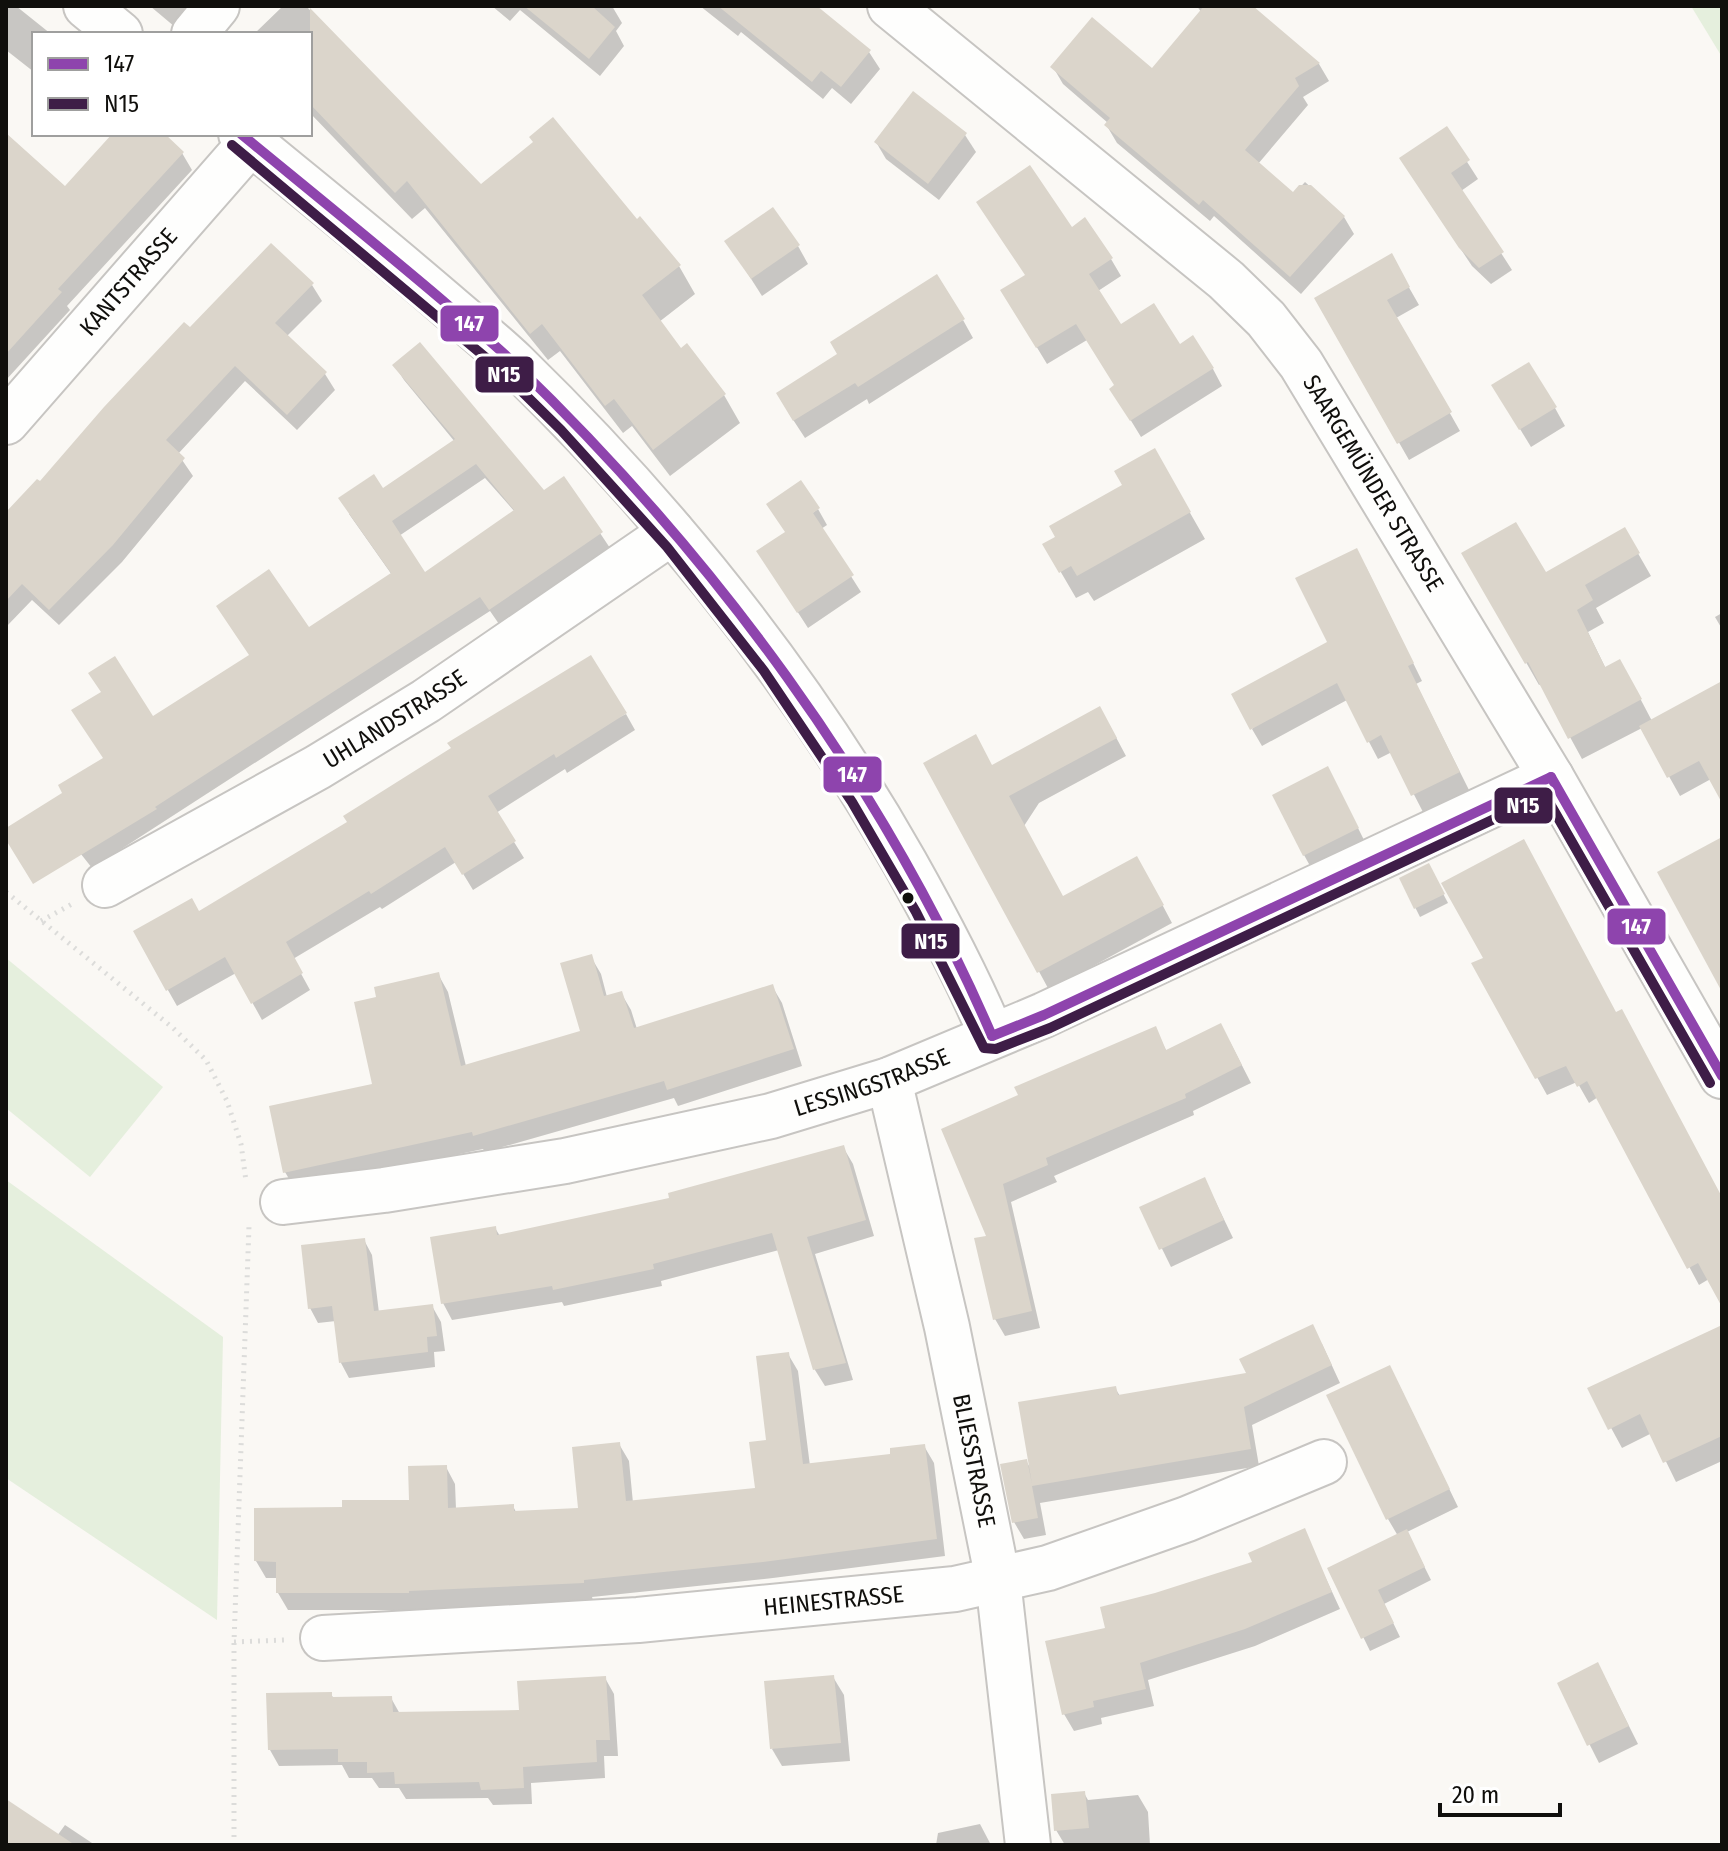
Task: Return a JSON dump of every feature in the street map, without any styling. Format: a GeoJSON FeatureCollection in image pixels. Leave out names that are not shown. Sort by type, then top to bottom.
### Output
{"type":"FeatureCollection","features":[{"type":"Feature","properties":{"kind":"street"},"geometry":{"type":"LineString","coordinates":[[86,6],[118,32]]}},
{"type":"Feature","properties":{"kind":"street"},"geometry":{"type":"LineString","coordinates":[[196,32],[217,6]]}},
{"type":"Feature","properties":{"kind":"street","name":"SAARGEMÜNDER STRASSE"},"geometry":{"type":"LineString","coordinates":[[890,6],[1214,270],[1266,319],[1301,364],[1551,777],[1722,1076]]}},
{"type":"Feature","properties":{"kind":"street"},"geometry":{"type":"LineString","coordinates":[[246,138],[512,362],[609,459],[672,532],[740,615],[807,705],[855,777],[969,981],[992,1036]]}},
{"type":"Feature","properties":{"kind":"street","name":"KANTSTRASSE"},"geometry":{"type":"LineString","coordinates":[[6,422],[246,138]]}},
{"type":"Feature","properties":{"kind":"street","name":"UHLANDSTRASSE"},"geometry":{"type":"LineString","coordinates":[[105,885],[318,767],[426,701],[672,532]]}},
{"type":"Feature","properties":{"kind":"street","name":"LESSINGSTRASSE"},"geometry":{"type":"LineString","coordinates":[[260,1205],[384,1190],[565,1161],[771,1116],[889,1080],[1059,1008],[1551,777]]}},
{"type":"Feature","properties":{"kind":"street","name":"BLIESSTRASSE"},"geometry":{"type":"LineString","coordinates":[[889,1080],[947,1327],[998,1580],[1028,1845]]}},
{"type":"Feature","properties":{"kind":"street","name":"HEINESTRASSE"},"geometry":{"type":"LineString","coordinates":[[323,1638],[638,1620],[955,1589],[1048,1568],[1187,1519],[1324,1462]]}},
{"type":"Feature","properties":{"kind":"path"},"geometry":{"type":"LineString","coordinates":[[6,892],[173,1028],[206,1060],[227,1101],[260,1205],[234,1642],[234,1845]]}},
{"type":"Feature","properties":{"kind":"green space"},"geometry":{"type":"Polygon","coordinates":[[[1691,6],[1722,6],[1722,57],[1691,6]]]}},
{"type":"Feature","properties":{"kind":"green space"},"geometry":{"type":"Polygon","coordinates":[[[6,958],[163,1087],[90,1177],[6,1108],[6,958]]]}},
{"type":"Feature","properties":{"kind":"green space"},"geometry":{"type":"Polygon","coordinates":[[[6,1180],[223,1337],[217,1620],[6,1478],[6,1180]]]}},
{"type":"Feature","properties":{"kind":"building"},"geometry":{"type":"Polygon","coordinates":[[[524,6],[592,6],[615,27],[589,59],[524,6]]]}},
{"type":"Feature","properties":{"kind":"building"},"geometry":{"type":"Polygon","coordinates":[[[718,6],[817,6],[871,50],[841,87],[821,71],[812,82],[718,6]]]}},
{"type":"Feature","properties":{"kind":"building"},"geometry":{"type":"Polygon","coordinates":[[[1204,6],[1253,6],[1320,63],[1295,78],[1299,86],[1245,150],[1293,192],[1299,185],[1311,185],[1345,216],[1290,277],[1203,200],[1199,205],[1104,125],[1110,118],[1050,67],[1092,17],[1152,68],[1204,6]]]}},
{"type":"Feature","properties":{"kind":"building"},"geometry":{"type":"Polygon","coordinates":[[[310,8],[481,184],[533,142],[529,137],[553,117],[637,219],[640,216],[681,265],[642,295],[681,348],[687,343],[726,394],[653,450],[614,399],[605,406],[542,324],[530,334],[407,181],[395,193],[312,106],[310,8]]]}},
{"type":"Feature","properties":{"kind":"building"},"geometry":{"type":"Polygon","coordinates":[[[913,91],[967,133],[928,184],[874,142],[913,91]]]}},
{"type":"Feature","properties":{"kind":"building"},"geometry":{"type":"Polygon","coordinates":[[[1447,126],[1470,160],[1451,173],[1504,252],[1479,268],[1459,248],[1399,158],[1447,126]]]}},
{"type":"Feature","properties":{"kind":"building"},"geometry":{"type":"Polygon","coordinates":[[[6,133],[65,186],[110,136],[167,136],[184,152],[58,289],[62,292],[6,354],[6,133]]]}},
{"type":"Feature","properties":{"kind":"building"},"geometry":{"type":"Polygon","coordinates":[[[1030,165],[1072,227],[1085,217],[1113,258],[1089,274],[1121,324],[1154,303],[1180,344],[1193,335],[1214,368],[1130,421],[1109,389],[1114,385],[1076,324],[1036,348],[1000,290],[1025,275],[976,202],[1030,165]]]}},
{"type":"Feature","properties":{"kind":"building"},"geometry":{"type":"Polygon","coordinates":[[[773,207],[800,245],[751,279],[724,241],[773,207]]]}},
{"type":"Feature","properties":{"kind":"building"},"geometry":{"type":"Polygon","coordinates":[[[271,243],[314,283],[275,323],[327,372],[287,415],[235,366],[166,440],[185,458],[113,545],[49,610],[22,584],[6,601],[6,512],[37,479],[40,481],[184,322],[190,327],[271,243]]]}},
{"type":"Feature","properties":{"kind":"building"},"geometry":{"type":"Polygon","coordinates":[[[1392,253],[1410,287],[1387,300],[1452,412],[1397,444],[1314,298],[1392,253]]]}},
{"type":"Feature","properties":{"kind":"building"},"geometry":{"type":"Polygon","coordinates":[[[937,274],[965,319],[858,387],[855,383],[793,421],[776,393],[837,354],[830,342],[937,274]]]}},
{"type":"Feature","properties":{"kind":"building"},"geometry":{"type":"Polygon","coordinates":[[[420,342],[544,490],[564,476],[603,532],[489,610],[480,597],[155,807],[157,809],[33,884],[6,840],[6,828],[62,793],[58,785],[103,758],[71,710],[101,692],[88,673],[115,656],[153,716],[249,655],[216,606],[269,569],[309,627],[391,573],[338,498],[374,474],[383,488],[455,439],[392,365],[420,342]],[[476,464],[392,521],[425,572],[514,510],[476,464]]]}},
{"type":"Feature","properties":{"kind":"building"},"geometry":{"type":"Polygon","coordinates":[[[1529,362],[1557,407],[1519,430],[1491,385],[1529,362]]]}},
{"type":"Feature","properties":{"kind":"building"},"geometry":{"type":"Polygon","coordinates":[[[1155,448],[1191,512],[1077,576],[1071,566],[1059,573],[1042,544],[1055,537],[1049,526],[1122,485],[1114,471],[1155,448]]]}},
{"type":"Feature","properties":{"kind":"building"},"geometry":{"type":"Polygon","coordinates":[[[801,480],[820,508],[813,513],[854,575],[797,613],[756,551],[785,532],[766,504],[801,480]]]}},
{"type":"Feature","properties":{"kind":"building"},"geometry":{"type":"Polygon","coordinates":[[[1516,522],[1546,572],[1625,527],[1640,553],[1585,585],[1593,600],[1577,610],[1605,667],[1620,659],[1642,699],[1568,739],[1528,662],[1525,664],[1461,553],[1516,522]]]}},
{"type":"Feature","properties":{"kind":"building"},"geometry":{"type":"Polygon","coordinates":[[[1357,548],[1414,663],[1408,666],[1460,772],[1411,796],[1381,735],[1367,743],[1337,683],[1250,730],[1231,694],[1327,642],[1295,578],[1357,548]]]}},
{"type":"Feature","properties":{"kind":"building"},"geometry":{"type":"Polygon","coordinates":[[[591,655],[627,713],[488,796],[516,841],[462,875],[445,847],[286,942],[303,973],[251,1004],[225,957],[166,991],[133,931],[192,898],[199,911],[347,822],[343,816],[451,748],[447,743],[591,655]]]}},
{"type":"Feature","properties":{"kind":"building"},"geometry":{"type":"Polygon","coordinates":[[[1722,681],[1722,803],[1699,761],[1667,778],[1639,726],[1722,681]]]}},
{"type":"Feature","properties":{"kind":"building"},"geometry":{"type":"Polygon","coordinates":[[[1100,706],[1117,738],[1009,796],[1063,896],[1137,856],[1164,905],[1037,973],[923,763],[976,734],[992,765],[1100,706]]]}},
{"type":"Feature","properties":{"kind":"building"},"geometry":{"type":"Polygon","coordinates":[[[1328,766],[1359,828],[1303,856],[1272,795],[1328,766]]]}},
{"type":"Feature","properties":{"kind":"building"},"geometry":{"type":"Polygon","coordinates":[[[1722,837],[1722,992],[1657,872],[1722,837]]]}},
{"type":"Feature","properties":{"kind":"building"},"geometry":{"type":"Polygon","coordinates":[[[1524,839],[1616,1012],[1622,1009],[1722,1197],[1722,1307],[1698,1263],[1687,1269],[1587,1081],[1577,1087],[1566,1066],[1535,1079],[1471,963],[1483,958],[1441,883],[1524,839]]]}},
{"type":"Feature","properties":{"kind":"building"},"geometry":{"type":"Polygon","coordinates":[[[1429,863],[1445,894],[1414,909],[1399,878],[1429,863]]]}},
{"type":"Feature","properties":{"kind":"building"},"geometry":{"type":"Polygon","coordinates":[[[592,954],[604,996],[622,991],[634,1028],[773,984],[794,1049],[667,1090],[664,1081],[473,1136],[472,1132],[283,1173],[269,1106],[372,1084],[354,1002],[376,997],[374,987],[439,972],[461,1066],[580,1031],[560,963],[592,954]]]}},
{"type":"Feature","properties":{"kind":"building"},"geometry":{"type":"Polygon","coordinates":[[[1221,1023],[1242,1065],[1185,1094],[1186,1098],[1046,1158],[1048,1165],[1003,1184],[1032,1311],[993,1320],[974,1238],[986,1236],[941,1129],[1018,1095],[1014,1087],[1156,1026],[1166,1050],[1221,1023]]]}},
{"type":"Feature","properties":{"kind":"building"},"geometry":{"type":"Polygon","coordinates":[[[844,1145],[866,1220],[807,1237],[846,1363],[813,1370],[772,1233],[653,1264],[654,1269],[553,1290],[552,1286],[441,1304],[430,1237],[496,1226],[497,1235],[669,1198],[668,1193],[844,1145]]]}},
{"type":"Feature","properties":{"kind":"building"},"geometry":{"type":"Polygon","coordinates":[[[1205,1177],[1224,1220],[1159,1250],[1139,1207],[1205,1177]]]}},
{"type":"Feature","properties":{"kind":"building"},"geometry":{"type":"Polygon","coordinates":[[[365,1238],[374,1311],[433,1304],[437,1336],[427,1337],[428,1352],[339,1363],[332,1306],[308,1309],[301,1245],[365,1238]]]}},
{"type":"Feature","properties":{"kind":"building"},"geometry":{"type":"Polygon","coordinates":[[[1313,1324],[1332,1365],[1244,1407],[1251,1449],[1032,1486],[1038,1518],[1012,1523],[1000,1464],[1027,1459],[1032,1484],[1018,1402],[1116,1386],[1118,1395],[1246,1373],[1239,1359],[1313,1324]]]}},
{"type":"Feature","properties":{"kind":"building"},"geometry":{"type":"Polygon","coordinates":[[[1722,1325],[1722,1436],[1663,1463],[1640,1414],[1608,1430],[1587,1388],[1722,1325]]]}},
{"type":"Feature","properties":{"kind":"building"},"geometry":{"type":"Polygon","coordinates":[[[789,1352],[803,1464],[890,1454],[890,1448],[925,1444],[937,1539],[763,1562],[584,1580],[584,1583],[409,1593],[276,1593],[276,1562],[254,1561],[254,1508],[342,1507],[342,1500],[409,1500],[408,1466],[447,1465],[448,1508],[514,1504],[514,1511],[578,1508],[572,1447],[620,1442],[626,1501],[755,1488],[749,1442],[766,1440],[756,1356],[789,1352]]]}},
{"type":"Feature","properties":{"kind":"building"},"geometry":{"type":"Polygon","coordinates":[[[1390,1365],[1450,1489],[1386,1520],[1326,1395],[1390,1365]]]}},
{"type":"Feature","properties":{"kind":"building"},"geometry":{"type":"Polygon","coordinates":[[[1305,1528],[1332,1592],[1245,1629],[1140,1663],[1146,1689],[1093,1701],[1094,1707],[1062,1715],[1045,1641],[1105,1628],[1100,1607],[1252,1562],[1248,1553],[1305,1528]]]}},
{"type":"Feature","properties":{"kind":"building"},"geometry":{"type":"Polygon","coordinates":[[[1407,1529],[1425,1567],[1378,1590],[1394,1623],[1361,1639],[1327,1568],[1407,1529]]]}},
{"type":"Feature","properties":{"kind":"building"},"geometry":{"type":"Polygon","coordinates":[[[1598,1662],[1629,1726],[1587,1746],[1557,1683],[1598,1662]]]}},
{"type":"Feature","properties":{"kind":"building"},"geometry":{"type":"Polygon","coordinates":[[[834,1675],[841,1743],[770,1749],[764,1681],[834,1675]]]}},
{"type":"Feature","properties":{"kind":"building"},"geometry":{"type":"Polygon","coordinates":[[[606,1676],[610,1740],[596,1740],[597,1762],[523,1767],[524,1788],[481,1790],[479,1782],[395,1784],[394,1772],[367,1773],[367,1762],[338,1762],[338,1749],[268,1750],[266,1693],[332,1692],[332,1697],[392,1696],[393,1712],[519,1710],[517,1681],[606,1676]]]}},
{"type":"Feature","properties":{"kind":"building"},"geometry":{"type":"Polygon","coordinates":[[[1085,1791],[1089,1828],[1054,1831],[1051,1794],[1085,1791]]]}},
{"type":"Feature","properties":{"kind":"building"},"geometry":{"type":"Polygon","coordinates":[[[6,1799],[75,1845],[6,1845],[6,1799]]]}},
{"type":"Feature","properties":{"kind":"transit line","name":"147"},"geometry":{"type":"LineString","coordinates":[[243,136],[506,356],[588,437],[724,593],[845,762],[899,851],[948,942],[992,1036]]}},
{"type":"Feature","properties":{"kind":"transit line","name":"N15"},"geometry":{"type":"LineString","coordinates":[[232,145],[497,367],[561,430],[667,547],[764,671],[852,802],[916,912],[984,1048],[996,1049],[1050,1028],[1545,795],[1710,1083]]}},
{"type":"Feature","properties":{"kind":"transit line","name":"147"},"geometry":{"type":"LineString","coordinates":[[1551,777],[1722,1076]]}},
{"type":"Feature","properties":{"kind":"transit line","name":"147"},"geometry":{"type":"LineString","coordinates":[[992,1036],[1044,1015],[1551,777]]}}]}
